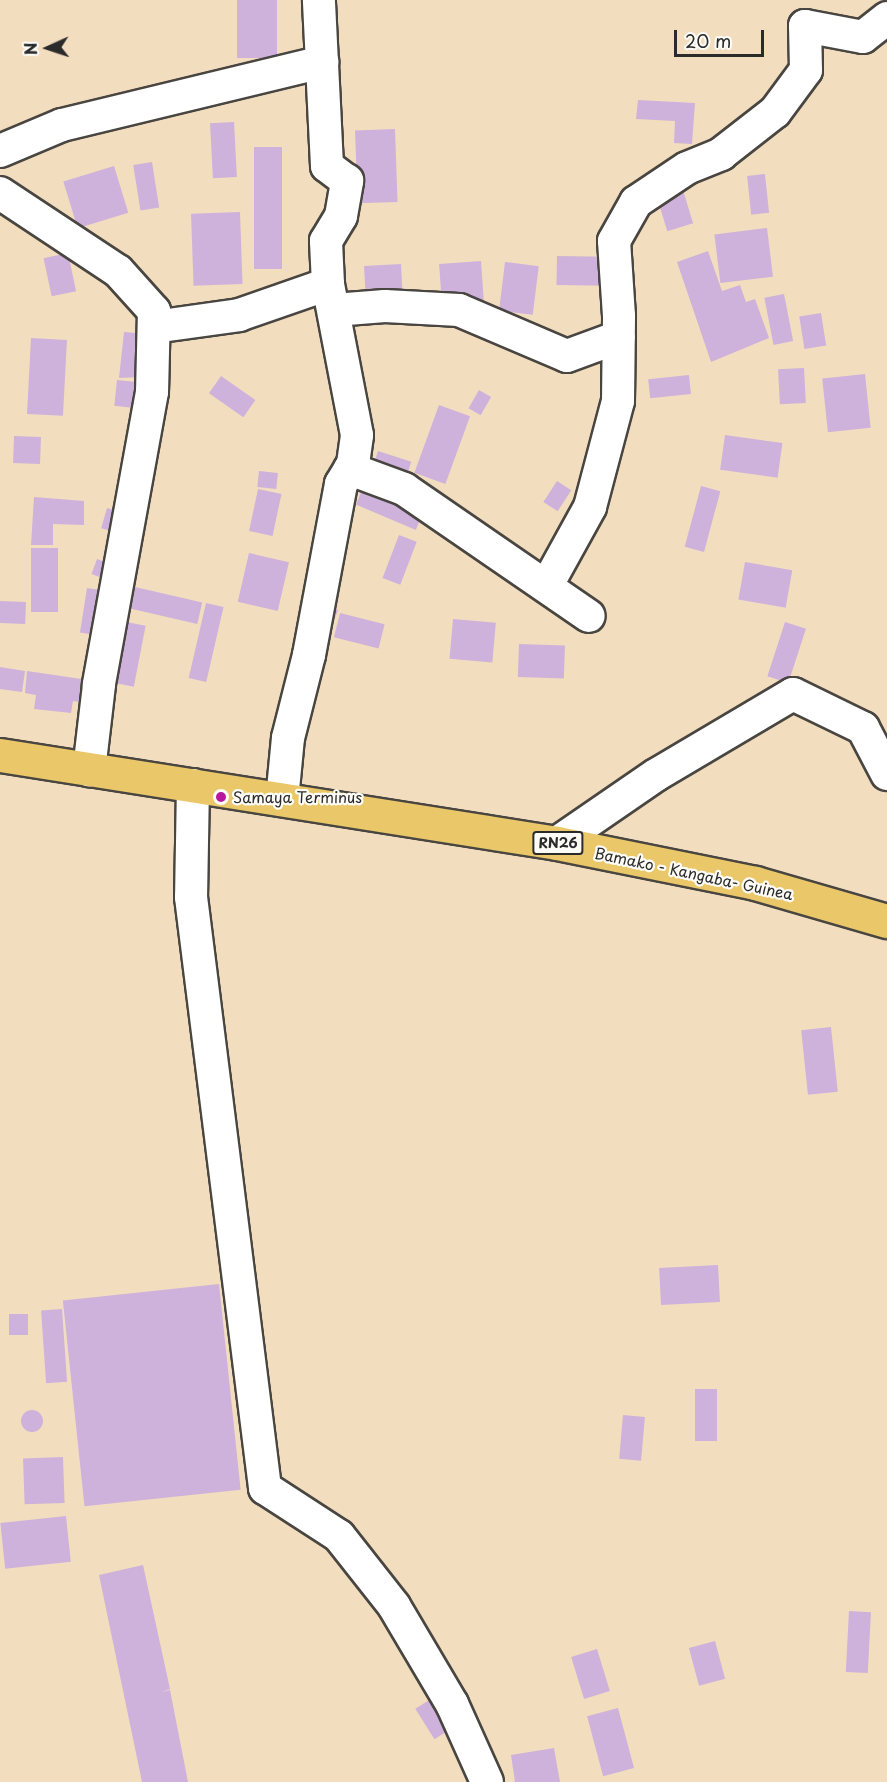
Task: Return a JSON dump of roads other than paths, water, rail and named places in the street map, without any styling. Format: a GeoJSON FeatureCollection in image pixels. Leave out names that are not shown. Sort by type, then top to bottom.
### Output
{"type":"FeatureCollection","features":[{"type":"Feature","properties":{"kind":"main road","name":"Bamako - Kangaba- Guinea"},"geometry":{"type":"LineString","coordinates":[[0,755],[556,843],[755,883],[887,921]]}},
{"type":"Feature","properties":{"kind":"street"},"geometry":{"type":"LineString","coordinates":[[282,800],[288,738],[311,645],[341,484],[350,469],[357,435],[331,297],[326,241],[341,216],[347,181],[327,166],[320,0]]}},
{"type":"Feature","properties":{"kind":"street"},"geometry":{"type":"LineString","coordinates":[[547,585],[590,507],[618,401],[619,337],[614,241],[636,202],[687,168],[721,154],[775,112],[806,70],[805,26],[863,37],[887,18]]}},
{"type":"Feature","properties":{"kind":"street"},"geometry":{"type":"LineString","coordinates":[[0,151],[62,125],[323,62]]}},
{"type":"Feature","properties":{"kind":"street"},"geometry":{"type":"LineString","coordinates":[[0,193],[118,270],[154,311],[152,392],[99,684],[89,770]]}},
{"type":"Feature","properties":{"kind":"street"},"geometry":{"type":"LineString","coordinates":[[154,327],[239,315],[331,297],[385,306],[459,310],[567,356],[619,337]]}},
{"type":"Feature","properties":{"kind":"street"},"geometry":{"type":"LineString","coordinates":[[350,469],[404,489],[589,616]]}},
{"type":"Feature","properties":{"kind":"street"},"geometry":{"type":"LineString","coordinates":[[556,843],[656,775],[793,694],[863,728],[887,774]]}},
{"type":"Feature","properties":{"kind":"street"},"geometry":{"type":"LineString","coordinates":[[193,785],[192,897],[265,1488],[339,1536],[394,1606],[452,1704],[487,1782]]}},
{"type":"Feature","properties":{"kind":"place","name":"Samaya Terminus"},"geometry":{"type":"Point","coordinates":[221,797]}}]}
